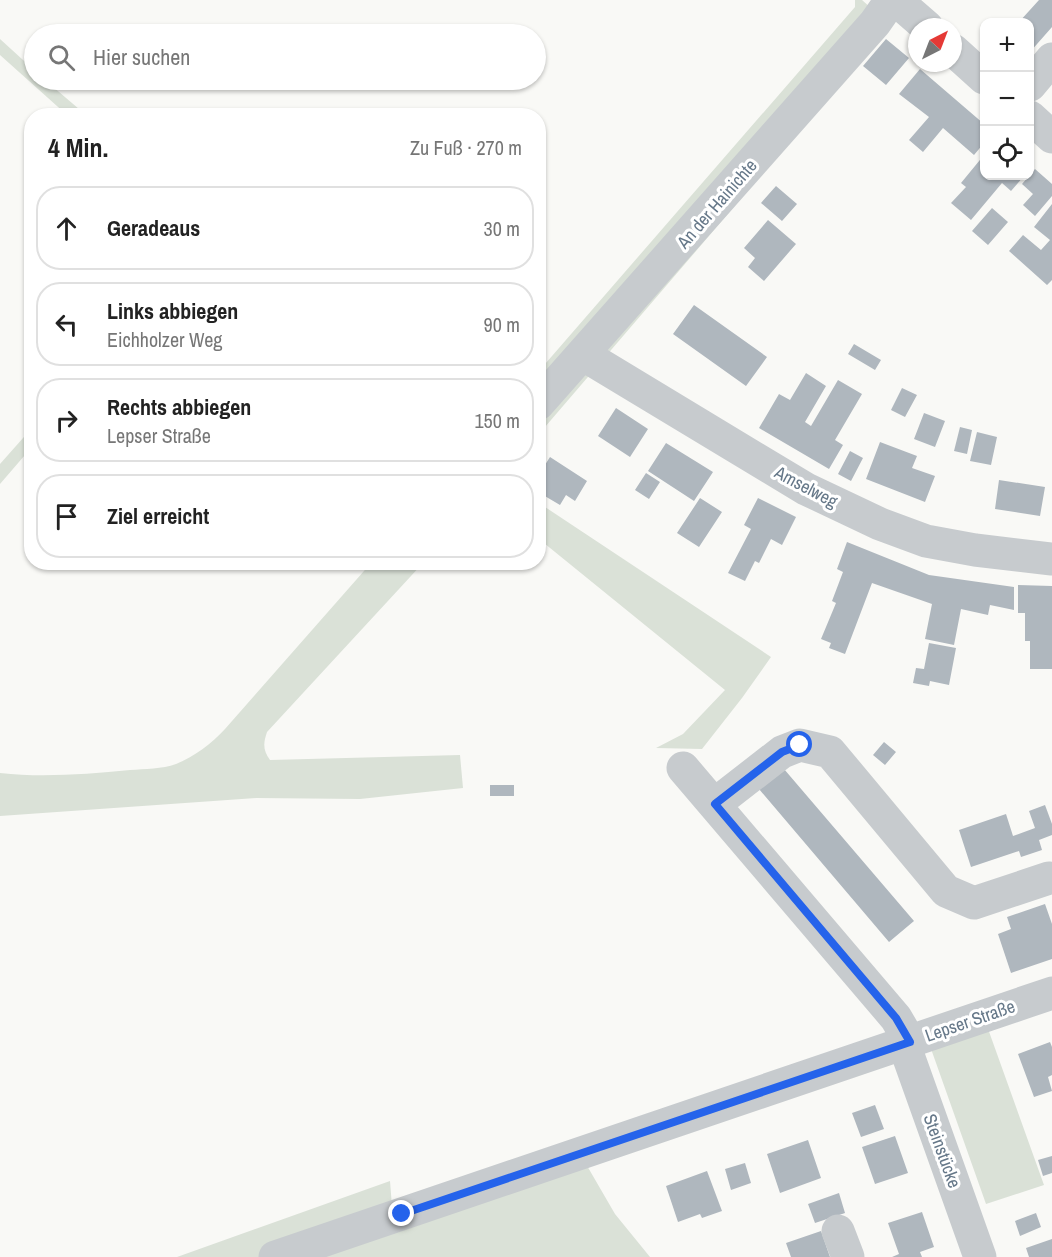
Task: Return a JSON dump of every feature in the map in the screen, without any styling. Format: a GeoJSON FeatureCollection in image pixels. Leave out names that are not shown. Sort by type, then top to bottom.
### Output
{"type":"FeatureCollection","features":[{"type":"Feature","properties":{"kind":"street","name":"An der Hainichte"},"geometry":{"type":"LineString","coordinates":[[546,395],[875,23],[891,0]]}},
{"type":"Feature","properties":{"kind":"street"},"geometry":{"type":"LineString","coordinates":[[897,0],[917,18]]}},
{"type":"Feature","properties":{"kind":"street"},"geometry":{"type":"LineString","coordinates":[[962,58],[980,74]]}},
{"type":"Feature","properties":{"kind":"street"},"geometry":{"type":"LineString","coordinates":[[1034,79],[1052,59]]}},
{"type":"Feature","properties":{"kind":"street"},"geometry":{"type":"LineString","coordinates":[[1034,121],[1052,137]]}},
{"type":"Feature","properties":{"kind":"street","name":"Amselweg"},"geometry":{"type":"LineString","coordinates":[[584,355],[806,489],[880,524],[926,541],[975,550],[1052,558]]}},
{"type":"Feature","properties":{"kind":"street"},"geometry":{"type":"LineString","coordinates":[[715,804],[782,752],[800,745],[830,752],[946,891],[974,903],[1048,876]]}},
{"type":"Feature","properties":{"kind":"street","name":"Steinstücke"},"geometry":{"type":"LineString","coordinates":[[683,768],[896,1018],[907,1043],[980,1257]]}},
{"type":"Feature","properties":{"kind":"street","name":"Lepser Straße"},"geometry":{"type":"LineString","coordinates":[[275,1257],[1052,993]]}},
{"type":"Feature","properties":{"kind":"shaded area"},"geometry":{"type":"Polygon","coordinates":[[[855,0],[862,0],[890,25],[546,426],[546,363],[855,7],[855,0]]]}},
{"type":"Feature","properties":{"kind":"shaded area"},"geometry":{"type":"Polygon","coordinates":[[[0,39],[24,61],[24,76],[0,55],[0,39]]]}},
{"type":"Feature","properties":{"kind":"shaded area"},"geometry":{"type":"Polygon","coordinates":[[[39,90],[57,90],[78,108],[59,108],[39,90]]]}},
{"type":"Feature","properties":{"kind":"shaded area"},"geometry":{"type":"Polygon","coordinates":[[[24,437],[24,456],[0,484],[0,464],[24,437]]]}},
{"type":"Feature","properties":{"kind":"shaded area"},"geometry":{"type":"Polygon","coordinates":[[[546,508],[771,657],[702,749],[656,748],[683,734],[725,690],[546,545],[546,508]]]}},
{"type":"Feature","properties":{"kind":"shaded area"},"geometry":{"type":"Polygon","coordinates":[[[365,570],[417,570],[267,732],[265,750],[270,760],[460,755],[463,788],[360,799],[256,798],[0,816],[0,773],[65,775],[165,767],[196,754],[225,729],[365,570]]]}},
{"type":"Feature","properties":{"kind":"shaded area"},"geometry":{"type":"Polygon","coordinates":[[[987,1026],[1044,1185],[986,1204],[930,1046],[987,1026]]]}},
{"type":"Feature","properties":{"kind":"shaded area"},"geometry":{"type":"Polygon","coordinates":[[[586,1164],[615,1214],[650,1257],[177,1257],[390,1181],[394,1232],[586,1164]]]}},
{"type":"Feature","properties":{"kind":"building"},"geometry":{"type":"Polygon","coordinates":[[[1039,0],[1052,0],[1052,27],[1034,47],[1034,18],[1023,18],[1039,0]]]}},
{"type":"Feature","properties":{"kind":"building"},"geometry":{"type":"Polygon","coordinates":[[[886,39],[908,57],[886,85],[863,66],[886,39]]]}},
{"type":"Feature","properties":{"kind":"building"},"geometry":{"type":"Polygon","coordinates":[[[917,72],[923,72],[980,121],[980,148],[974,155],[943,128],[923,152],[909,140],[929,117],[899,94],[917,72]]]}},
{"type":"Feature","properties":{"kind":"building"},"geometry":{"type":"Polygon","coordinates":[[[980,160],[980,180],[1021,180],[1011,191],[1002,183],[971,220],[951,203],[966,187],[961,183],[980,160]]]}},
{"type":"Feature","properties":{"kind":"building"},"geometry":{"type":"Polygon","coordinates":[[[1034,170],[1052,184],[1052,196],[1035,216],[1023,205],[1033,194],[1022,184],[1025,180],[1034,180],[1034,170]]]}},
{"type":"Feature","properties":{"kind":"building"},"geometry":{"type":"Polygon","coordinates":[[[776,186],[797,204],[782,221],[761,203],[776,186]]]}},
{"type":"Feature","properties":{"kind":"building"},"geometry":{"type":"Polygon","coordinates":[[[1052,204],[1052,280],[1047,285],[1009,251],[1023,235],[1041,250],[1050,240],[1034,227],[1052,204]]]}},
{"type":"Feature","properties":{"kind":"building"},"geometry":{"type":"Polygon","coordinates":[[[992,208],[1008,222],[988,245],[972,231],[992,208]]]}},
{"type":"Feature","properties":{"kind":"building"},"geometry":{"type":"Polygon","coordinates":[[[768,220],[796,244],[764,281],[748,267],[755,258],[744,248],[768,220]]]}},
{"type":"Feature","properties":{"kind":"building"},"geometry":{"type":"Polygon","coordinates":[[[694,305],[767,357],[746,386],[673,334],[694,305]]]}},
{"type":"Feature","properties":{"kind":"building"},"geometry":{"type":"Polygon","coordinates":[[[854,344],[881,360],[875,370],[848,354],[854,344]]]}},
{"type":"Feature","properties":{"kind":"building"},"geometry":{"type":"Polygon","coordinates":[[[806,373],[826,386],[805,422],[811,426],[838,380],[862,394],[835,440],[843,445],[829,469],[759,428],[779,394],[790,400],[806,373]]]}},
{"type":"Feature","properties":{"kind":"building"},"geometry":{"type":"Polygon","coordinates":[[[902,388],[917,395],[905,417],[891,410],[902,388]]]}},
{"type":"Feature","properties":{"kind":"building"},"geometry":{"type":"Polygon","coordinates":[[[616,408],[648,429],[630,457],[598,436],[616,408]]]}},
{"type":"Feature","properties":{"kind":"building"},"geometry":{"type":"Polygon","coordinates":[[[924,413],[945,421],[935,447],[914,439],[924,413]]]}},
{"type":"Feature","properties":{"kind":"building"},"geometry":{"type":"Polygon","coordinates":[[[960,427],[972,430],[967,454],[954,451],[960,427]]]}},
{"type":"Feature","properties":{"kind":"building"},"geometry":{"type":"Polygon","coordinates":[[[977,432],[997,437],[991,465],[970,461],[977,432]]]}},
{"type":"Feature","properties":{"kind":"building"},"geometry":{"type":"Polygon","coordinates":[[[880,442],[917,456],[912,468],[935,476],[925,502],[866,479],[880,442]]]}},
{"type":"Feature","properties":{"kind":"building"},"geometry":{"type":"Polygon","coordinates":[[[666,443],[713,472],[694,501],[648,471],[666,443]]]}},
{"type":"Feature","properties":{"kind":"building"},"geometry":{"type":"Polygon","coordinates":[[[850,451],[863,458],[851,481],[838,474],[850,451]]]}},
{"type":"Feature","properties":{"kind":"building"},"geometry":{"type":"Polygon","coordinates":[[[550,457],[587,481],[575,501],[566,495],[560,505],[546,497],[546,463],[550,457]]]}},
{"type":"Feature","properties":{"kind":"building"},"geometry":{"type":"Polygon","coordinates":[[[646,473],[660,482],[649,499],[635,490],[646,473]]]}},
{"type":"Feature","properties":{"kind":"building"},"geometry":{"type":"Polygon","coordinates":[[[999,480],[1045,487],[1040,516],[995,509],[999,480]]]}},
{"type":"Feature","properties":{"kind":"building"},"geometry":{"type":"Polygon","coordinates":[[[700,498],[722,512],[699,547],[677,533],[700,498]]]}},
{"type":"Feature","properties":{"kind":"building"},"geometry":{"type":"Polygon","coordinates":[[[758,498],[796,517],[782,545],[771,539],[759,563],[755,561],[745,581],[728,573],[751,529],[744,525],[758,498]]]}},
{"type":"Feature","properties":{"kind":"building"},"geometry":{"type":"Polygon","coordinates":[[[847,542],[929,575],[1014,587],[1014,610],[990,605],[988,615],[961,609],[954,645],[925,639],[932,604],[872,583],[845,654],[829,648],[831,643],[821,639],[836,603],[832,601],[843,572],[837,569],[847,542]]]}},
{"type":"Feature","properties":{"kind":"building"},"geometry":{"type":"Polygon","coordinates":[[[1018,585],[1052,586],[1052,669],[1030,669],[1030,641],[1025,641],[1025,613],[1018,613],[1018,585]]]}},
{"type":"Feature","properties":{"kind":"building"},"geometry":{"type":"Polygon","coordinates":[[[929,643],[956,648],[949,685],[930,681],[929,686],[913,683],[916,668],[924,669],[929,643]]]}},
{"type":"Feature","properties":{"kind":"building"},"geometry":{"type":"Polygon","coordinates":[[[884,742],[896,752],[885,765],[873,755],[884,742]]]}},
{"type":"Feature","properties":{"kind":"building"},"geometry":{"type":"Polygon","coordinates":[[[784,769],[914,921],[889,942],[759,789],[784,769]]]}},
{"type":"Feature","properties":{"kind":"building"},"geometry":{"type":"Polygon","coordinates":[[[490,785],[514,785],[514,796],[490,796],[490,785]]]}},
{"type":"Feature","properties":{"kind":"building"},"geometry":{"type":"Polygon","coordinates":[[[1045,805],[1052,824],[1052,835],[1039,840],[1042,850],[1021,857],[1019,851],[971,867],[959,830],[1006,814],[1013,836],[1035,828],[1029,811],[1045,805]]]}},
{"type":"Feature","properties":{"kind":"building"},"geometry":{"type":"Polygon","coordinates":[[[1045,904],[1052,924],[1052,959],[1011,973],[998,934],[1011,929],[1007,917],[1045,904]]]}},
{"type":"Feature","properties":{"kind":"building"},"geometry":{"type":"Polygon","coordinates":[[[1050,1042],[1052,1075],[1048,1077],[1052,1091],[1034,1097],[1018,1054],[1050,1042]]]}},
{"type":"Feature","properties":{"kind":"building"},"geometry":{"type":"Polygon","coordinates":[[[875,1105],[884,1129],[861,1137],[852,1113],[875,1105]]]}},
{"type":"Feature","properties":{"kind":"building"},"geometry":{"type":"Polygon","coordinates":[[[895,1136],[908,1173],[875,1184],[862,1147],[895,1136]]]}},
{"type":"Feature","properties":{"kind":"building"},"geometry":{"type":"Polygon","coordinates":[[[808,1140],[821,1178],[780,1193],[767,1154],[808,1140]]]}},
{"type":"Feature","properties":{"kind":"building"},"geometry":{"type":"Polygon","coordinates":[[[1052,1156],[1052,1173],[1043,1176],[1038,1160],[1052,1156]]]}},
{"type":"Feature","properties":{"kind":"building"},"geometry":{"type":"Polygon","coordinates":[[[745,1163],[751,1183],[731,1190],[725,1169],[745,1163]]]}},
{"type":"Feature","properties":{"kind":"building"},"geometry":{"type":"Polygon","coordinates":[[[707,1171],[722,1211],[702,1218],[700,1214],[678,1222],[666,1186],[707,1171]]]}},
{"type":"Feature","properties":{"kind":"building"},"geometry":{"type":"Polygon","coordinates":[[[839,1193],[845,1213],[815,1223],[808,1204],[839,1193]]]}},
{"type":"Feature","properties":{"kind":"building"},"geometry":{"type":"Polygon","coordinates":[[[922,1212],[934,1247],[920,1252],[922,1257],[892,1257],[899,1254],[888,1223],[922,1212]]]}},
{"type":"Feature","properties":{"kind":"building"},"geometry":{"type":"Polygon","coordinates":[[[1036,1213],[1041,1227],[1020,1236],[1015,1221],[1036,1213]]]}},
{"type":"Feature","properties":{"kind":"building"},"geometry":{"type":"Polygon","coordinates":[[[821,1231],[830,1257],[791,1257],[786,1243],[821,1231]]]}},
{"type":"Feature","properties":{"kind":"building"},"geometry":{"type":"Polygon","coordinates":[[[1052,1239],[1052,1257],[1029,1257],[1026,1248],[1052,1239]]]}},
{"type":"Feature","properties":{"kind":"route"},"geometry":{"type":"LineString","coordinates":[[402,1214],[910,1042],[896,1018],[715,804],[782,752],[800,745]]}}]}
